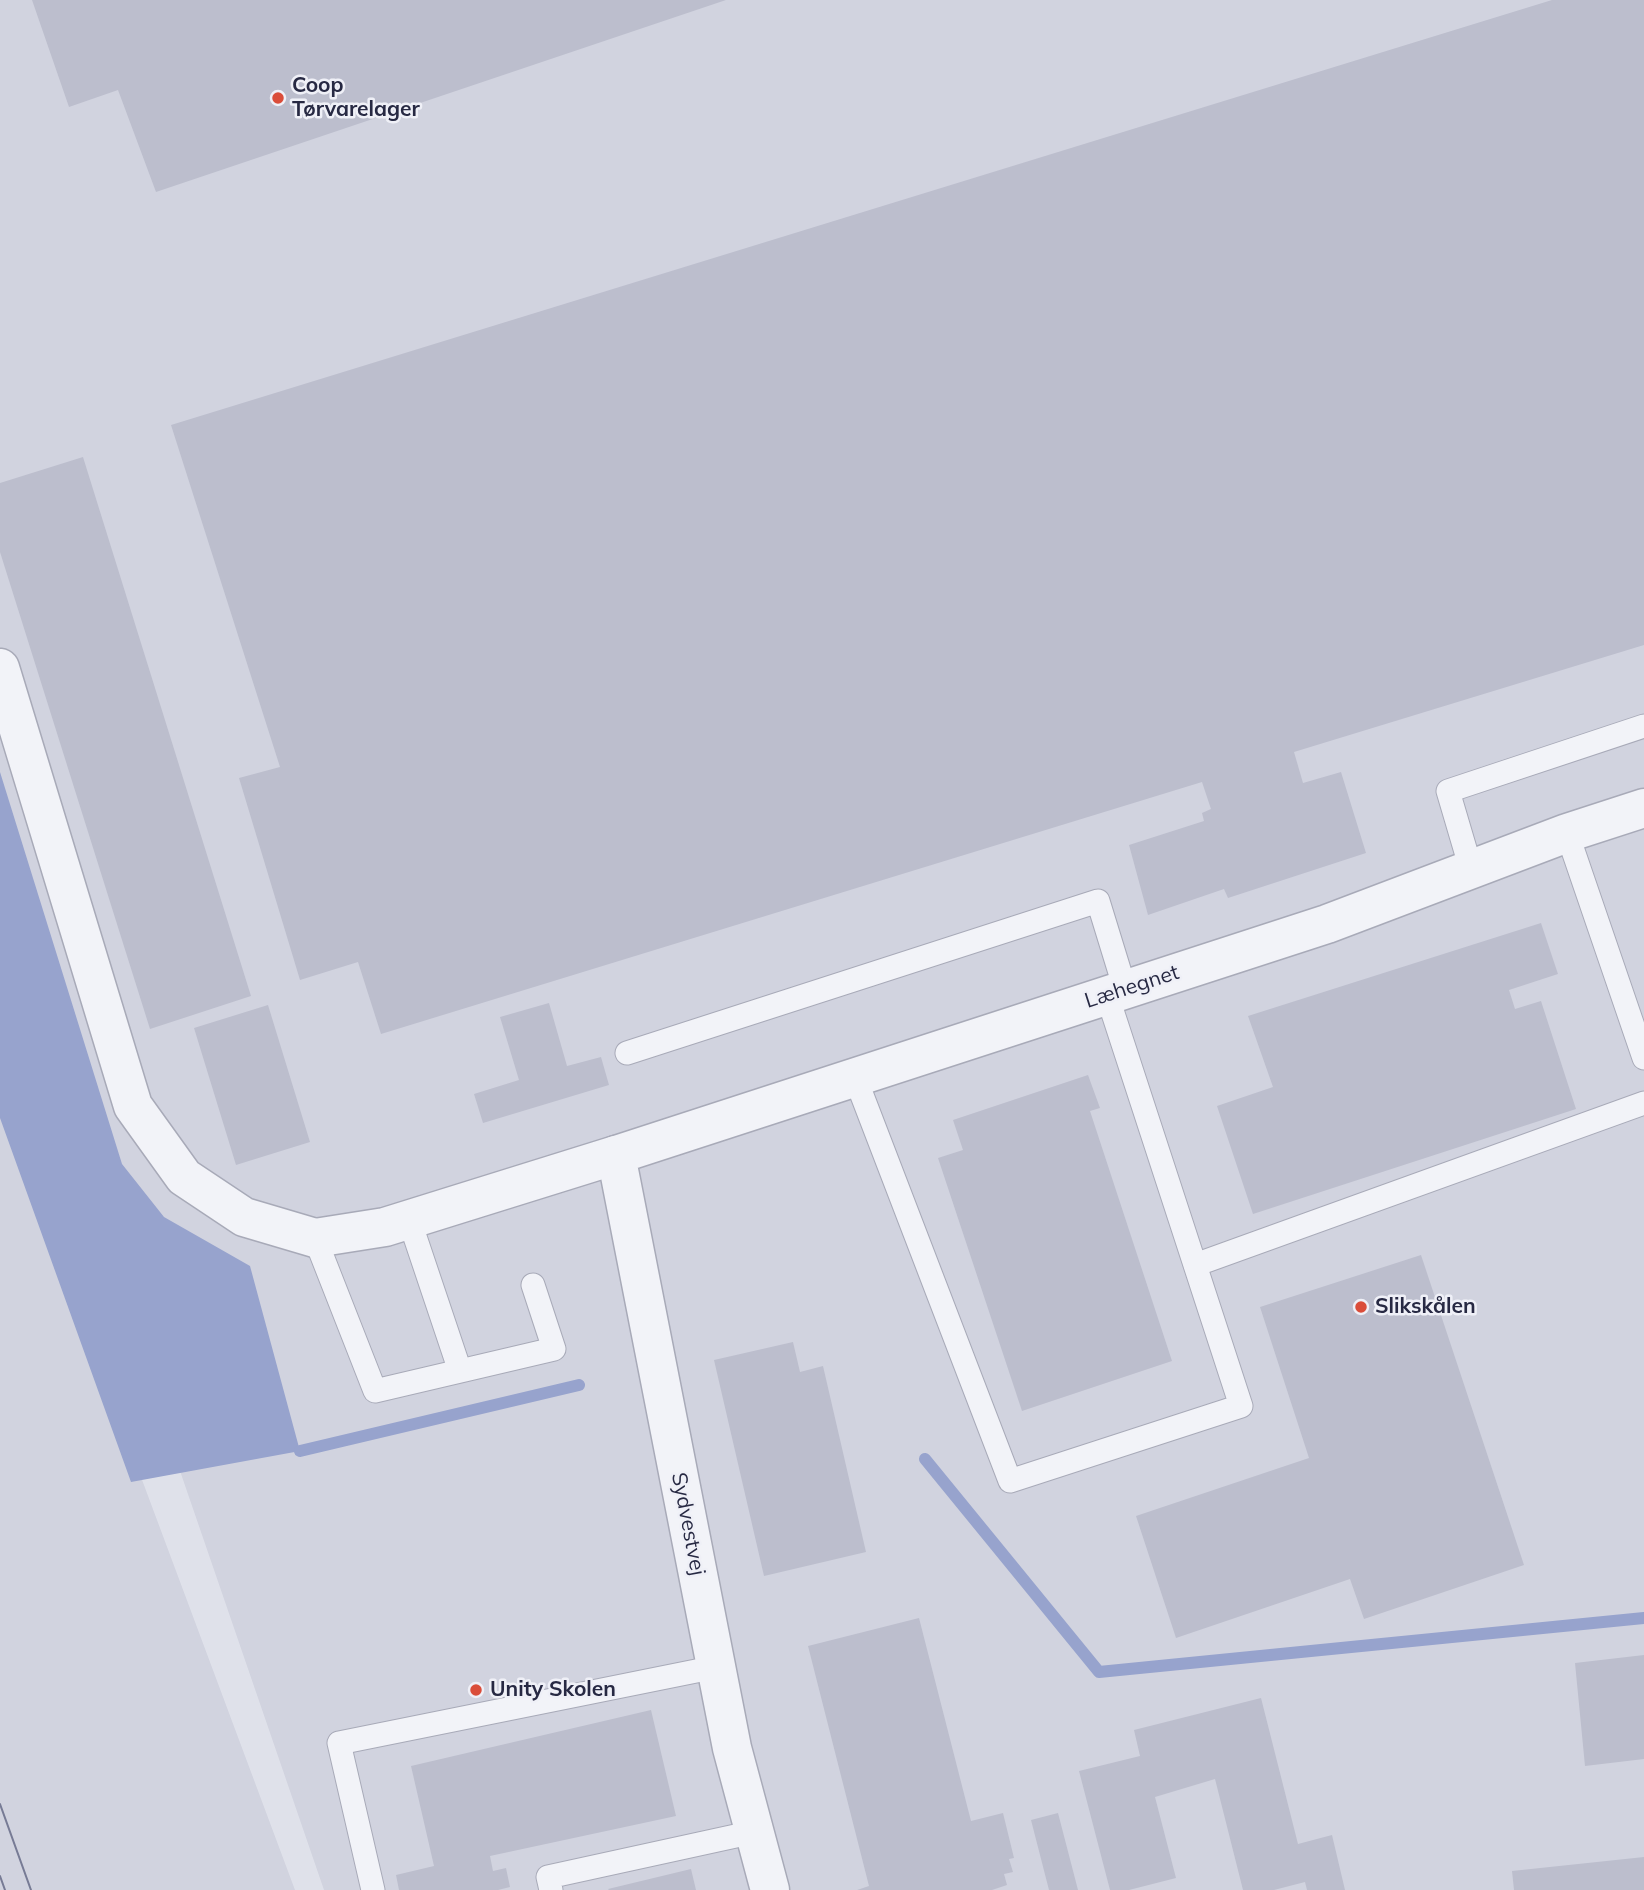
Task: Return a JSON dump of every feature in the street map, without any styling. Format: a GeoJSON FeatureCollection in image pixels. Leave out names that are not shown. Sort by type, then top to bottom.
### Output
{"type":"FeatureCollection","features":[{"type":"Feature","properties":{"kind":"street"},"geometry":{"type":"LineString","coordinates":[[0,668],[133,1106],[184,1177],[244,1217],[315,1238]]}},
{"type":"Feature","properties":{"kind":"street","name":"Læhegnet"},"geometry":{"type":"LineString","coordinates":[[315,1238],[385,1227],[616,1155],[1327,924],[1567,833],[1644,808]]}},
{"type":"Feature","properties":{"kind":"street","name":"Sydvestvej"},"geometry":{"type":"LineString","coordinates":[[616,1155],[732,1748],[770,1890]]}},
{"type":"Feature","properties":{"kind":"lane"},"geometry":{"type":"LineString","coordinates":[[1471,869],[1448,790],[1644,726]]}},
{"type":"Feature","properties":{"kind":"lane"},"geometry":{"type":"LineString","coordinates":[[1567,833],[1644,1058]]}},
{"type":"Feature","properties":{"kind":"lane"},"geometry":{"type":"LineString","coordinates":[[627,1053],[1098,901],[1116,992],[1195,1265],[1241,1406],[1010,1481],[855,1077]]}},
{"type":"Feature","properties":{"kind":"lane"},"geometry":{"type":"LineString","coordinates":[[1195,1265],[1644,1103]]}},
{"type":"Feature","properties":{"kind":"lane"},"geometry":{"type":"LineString","coordinates":[[409,1219],[460,1371]]}},
{"type":"Feature","properties":{"kind":"lane"},"geometry":{"type":"LineString","coordinates":[[315,1238],[375,1391],[554,1349],[533,1285]]}},
{"type":"Feature","properties":{"kind":"lane"},"geometry":{"type":"LineString","coordinates":[[373,1890],[339,1743],[716,1667]]}},
{"type":"Feature","properties":{"kind":"lane"},"geometry":{"type":"LineString","coordinates":[[551,1890],[548,1877],[754,1832]]}},
{"type":"Feature","properties":{"kind":"shaded area"},"geometry":{"type":"Polygon","coordinates":[[[0,0],[1644,0],[1644,1890],[324,1890],[0,947],[0,0]]]}},
{"type":"Feature","properties":{"kind":"shaded area"},"geometry":{"type":"Polygon","coordinates":[[[0,1099],[295,1890],[0,1890],[0,1099]]]}},
{"type":"Feature","properties":{"kind":"water"},"geometry":{"type":"Polygon","coordinates":[[[0,772],[122,1164],[164,1217],[250,1266],[300,1451],[131,1482],[0,1118],[0,772]]]}},
{"type":"Feature","properties":{"kind":"building","name":"Coop Tørvarelager"},"geometry":{"type":"Polygon","coordinates":[[[32,0],[726,0],[156,192],[118,90],[69,107],[32,0]]]}},
{"type":"Feature","properties":{"kind":"building"},"geometry":{"type":"Polygon","coordinates":[[[1552,0],[1644,0],[1644,645],[1294,752],[1303,783],[1341,772],[1366,853],[1228,898],[1224,889],[1148,915],[1129,845],[1204,821],[1202,813],[1211,809],[1202,782],[381,1034],[358,962],[300,980],[239,778],[280,767],[171,425],[1552,0]]]}},
{"type":"Feature","properties":{"kind":"building"},"geometry":{"type":"Polygon","coordinates":[[[83,457],[251,996],[150,1029],[0,552],[0,483],[83,457]]]}},
{"type":"Feature","properties":{"kind":"building"},"geometry":{"type":"Polygon","coordinates":[[[1541,923],[1558,974],[1509,990],[1515,1009],[1541,1001],[1576,1109],[1253,1214],[1217,1106],[1273,1087],[1248,1016],[1541,923]]]}},
{"type":"Feature","properties":{"kind":"building"},"geometry":{"type":"Polygon","coordinates":[[[549,1003],[567,1066],[601,1057],[609,1085],[483,1123],[474,1094],[519,1080],[500,1017],[549,1003]]]}},
{"type":"Feature","properties":{"kind":"building"},"geometry":{"type":"Polygon","coordinates":[[[268,1005],[310,1142],[236,1165],[194,1028],[268,1005]]]}},
{"type":"Feature","properties":{"kind":"building"},"geometry":{"type":"Polygon","coordinates":[[[1088,1075],[1100,1108],[1090,1111],[1172,1361],[1022,1411],[938,1158],[963,1150],[953,1120],[1088,1075]]]}},
{"type":"Feature","properties":{"kind":"building"},"geometry":{"type":"Polygon","coordinates":[[[1421,1255],[1524,1565],[1364,1619],[1350,1579],[1176,1638],[1136,1516],[1309,1458],[1260,1307],[1421,1255]]]}},
{"type":"Feature","properties":{"kind":"building"},"geometry":{"type":"Polygon","coordinates":[[[793,1342],[800,1372],[823,1366],[866,1552],[764,1576],[714,1360],[793,1342]]]}},
{"type":"Feature","properties":{"kind":"building"},"geometry":{"type":"Polygon","coordinates":[[[919,1618],[971,1821],[1003,1813],[1014,1858],[1009,1859],[1013,1872],[1004,1874],[1007,1885],[992,1890],[857,1890],[869,1886],[808,1646],[919,1618]]]}},
{"type":"Feature","properties":{"kind":"building"},"geometry":{"type":"Polygon","coordinates":[[[1644,1655],[1644,1759],[1585,1766],[1575,1663],[1644,1655]]]}},
{"type":"Feature","properties":{"kind":"building"},"geometry":{"type":"Polygon","coordinates":[[[1261,1698],[1298,1844],[1332,1835],[1345,1890],[1307,1890],[1305,1882],[1274,1890],[1243,1890],[1215,1779],[1155,1797],[1176,1878],[1129,1890],[1110,1890],[1079,1771],[1140,1756],[1134,1730],[1261,1698]]]}},
{"type":"Feature","properties":{"kind":"building"},"geometry":{"type":"Polygon","coordinates":[[[651,1710],[676,1816],[490,1856],[493,1871],[506,1868],[510,1887],[498,1890],[399,1890],[396,1875],[434,1866],[411,1766],[651,1710]]]}},
{"type":"Feature","properties":{"kind":"building"},"geometry":{"type":"Polygon","coordinates":[[[1058,1813],[1078,1890],[1049,1890],[1031,1820],[1058,1813]]]}},
{"type":"Feature","properties":{"kind":"building"},"geometry":{"type":"Polygon","coordinates":[[[1644,1857],[1644,1890],[1514,1890],[1512,1871],[1644,1857]]]}},
{"type":"Feature","properties":{"kind":"building"},"geometry":{"type":"Polygon","coordinates":[[[691,1869],[696,1890],[608,1889],[691,1869]]]}},
{"type":"Feature","properties":{"kind":"waterway"},"geometry":{"type":"LineString","coordinates":[[300,1451],[579,1385]]}},
{"type":"Feature","properties":{"kind":"waterway"},"geometry":{"type":"LineString","coordinates":[[925,1459],[1099,1672],[1644,1618]]}},
{"type":"Feature","properties":{"kind":"tram line"},"geometry":{"type":"LineString","coordinates":[[0,1804],[31,1890]]}},
{"type":"Feature","properties":{"kind":"tram line"},"geometry":{"type":"LineString","coordinates":[[0,1876],[5,1890]]}},
{"type":"Feature","properties":{"kind":"place","name":"Coop Tørvarelager"},"geometry":{"type":"Point","coordinates":[278,98]}},
{"type":"Feature","properties":{"kind":"place","name":"Slikskålen"},"geometry":{"type":"Point","coordinates":[1361,1307]}},
{"type":"Feature","properties":{"kind":"place","name":"Unity Skolen"},"geometry":{"type":"Point","coordinates":[476,1690]}}]}
